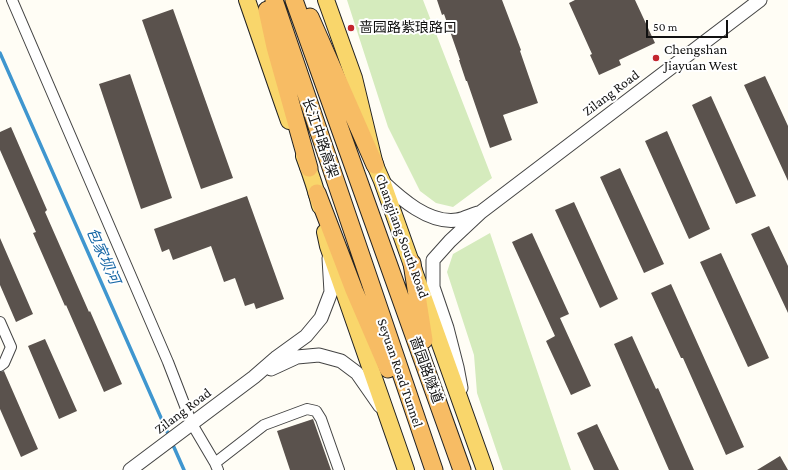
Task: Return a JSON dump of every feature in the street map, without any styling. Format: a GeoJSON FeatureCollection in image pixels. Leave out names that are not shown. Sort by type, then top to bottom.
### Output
{"type":"FeatureCollection","features":[{"type":"Feature","properties":{"kind":"highway"},"geometry":{"type":"LineString","coordinates":[[266,0],[275,47],[309,168]]}},
{"type":"Feature","properties":{"kind":"highway","name":"长江中路高架"},"geometry":{"type":"LineString","coordinates":[[274,0],[367,276]]}},
{"type":"Feature","properties":{"kind":"highway","name":"长江中路高架"},"geometry":{"type":"LineString","coordinates":[[294,0],[391,269]]}},
{"type":"Feature","properties":{"kind":"highway"},"geometry":{"type":"LineString","coordinates":[[303,0],[375,165]]}},
{"type":"Feature","properties":{"kind":"highway"},"geometry":{"type":"LineString","coordinates":[[317,193],[354,290],[395,385],[424,470]]}},
{"type":"Feature","properties":{"kind":"highway"},"geometry":{"type":"LineString","coordinates":[[412,263],[424,341],[463,470]]}},
{"type":"Feature","properties":{"kind":"highway","name":"啬园路隧道"},"geometry":{"type":"LineString","coordinates":[[391,269],[463,470]]}},
{"type":"Feature","properties":{"kind":"highway","name":"Seyuan Road Tunnel"},"geometry":{"type":"LineString","coordinates":[[367,276],[434,470]]}},
{"type":"Feature","properties":{"kind":"main road"},"geometry":{"type":"LineString","coordinates":[[247,0],[282,104],[309,168],[317,193],[328,246],[406,470]]}},
{"type":"Feature","properties":{"kind":"main road","name":"Changjiang South Road"},"geometry":{"type":"LineString","coordinates":[[326,0],[354,78],[375,165],[412,263],[485,470]]}},
{"type":"Feature","properties":{"kind":"street"},"geometry":{"type":"LineString","coordinates":[[12,0],[168,362],[192,424],[216,467],[264,425],[307,409],[316,411],[321,419],[339,470]]}},
{"type":"Feature","properties":{"kind":"street","name":"Zilang Road"},"geometry":{"type":"LineString","coordinates":[[481,212],[760,0]]}},
{"type":"Feature","properties":{"kind":"street"},"geometry":{"type":"LineString","coordinates":[[382,181],[397,196],[418,210],[437,219],[457,220],[481,212]]}},
{"type":"Feature","properties":{"kind":"street"},"geometry":{"type":"LineString","coordinates":[[468,421],[447,328],[433,287],[433,260],[450,241],[481,212]]}},
{"type":"Feature","properties":{"kind":"street"},"geometry":{"type":"LineString","coordinates":[[254,377],[277,357],[306,336],[321,318],[330,292],[328,246]]}},
{"type":"Feature","properties":{"kind":"street"},"geometry":{"type":"LineString","coordinates":[[0,322],[11,347],[4,364],[0,366]]}},
{"type":"Feature","properties":{"kind":"street"},"geometry":{"type":"LineString","coordinates":[[254,377],[296,357],[319,355],[341,361],[357,373],[387,415]]}},
{"type":"Feature","properties":{"kind":"street","name":"Zilang Road"},"geometry":{"type":"LineString","coordinates":[[130,470],[254,377]]}},
{"type":"Feature","properties":{"kind":"green space"},"geometry":{"type":"Polygon","coordinates":[[[347,0],[423,0],[492,178],[453,207],[436,203],[420,191],[388,127],[347,0]]]}},
{"type":"Feature","properties":{"kind":"green space"},"geometry":{"type":"Polygon","coordinates":[[[490,233],[571,470],[503,470],[477,393],[474,355],[447,272],[453,254],[490,233]]]}},
{"type":"Feature","properties":{"kind":"building"},"geometry":{"type":"Polygon","coordinates":[[[437,0],[502,0],[521,50],[520,51],[538,103],[503,115],[512,140],[490,148],[444,14],[442,15],[437,0]]]}},
{"type":"Feature","properties":{"kind":"building"},"geometry":{"type":"Polygon","coordinates":[[[575,0],[635,0],[655,43],[619,60],[621,65],[599,75],[590,55],[592,54],[569,3],[575,0]]]}},
{"type":"Feature","properties":{"kind":"building"},"geometry":{"type":"Polygon","coordinates":[[[173,9],[233,178],[201,189],[142,20],[173,9]]]}},
{"type":"Feature","properties":{"kind":"building"},"geometry":{"type":"Polygon","coordinates":[[[130,74],[172,198],[141,209],[99,84],[130,74]]]}},
{"type":"Feature","properties":{"kind":"building"},"geometry":{"type":"Polygon","coordinates":[[[765,76],[788,126],[788,181],[744,85],[765,76]]]}},
{"type":"Feature","properties":{"kind":"building"},"geometry":{"type":"Polygon","coordinates":[[[711,96],[756,196],[736,204],[692,105],[711,96]]]}},
{"type":"Feature","properties":{"kind":"building"},"geometry":{"type":"Polygon","coordinates":[[[11,127],[47,210],[45,212],[122,384],[104,392],[33,233],[36,232],[0,150],[0,132],[11,127]]]}},
{"type":"Feature","properties":{"kind":"building"},"geometry":{"type":"Polygon","coordinates":[[[667,131],[710,229],[689,239],[645,141],[667,131]]]}},
{"type":"Feature","properties":{"kind":"building"},"geometry":{"type":"Polygon","coordinates":[[[620,168],[664,264],[644,273],[600,177],[620,168]]]}},
{"type":"Feature","properties":{"kind":"building"},"geometry":{"type":"Polygon","coordinates":[[[247,196],[284,299],[256,309],[254,303],[245,306],[235,278],[224,282],[211,246],[173,260],[169,249],[162,252],[154,229],[247,196]]]}},
{"type":"Feature","properties":{"kind":"building"},"geometry":{"type":"Polygon","coordinates":[[[574,202],[618,299],[600,308],[555,210],[574,202]]]}},
{"type":"Feature","properties":{"kind":"building"},"geometry":{"type":"Polygon","coordinates":[[[769,226],[788,266],[788,313],[751,234],[769,226]]]}},
{"type":"Feature","properties":{"kind":"building"},"geometry":{"type":"Polygon","coordinates":[[[532,233],[569,314],[560,318],[591,386],[571,395],[546,341],[555,336],[512,242],[532,233]]]}},
{"type":"Feature","properties":{"kind":"building"},"geometry":{"type":"Polygon","coordinates":[[[0,238],[33,314],[16,322],[0,285],[0,238]]]}},
{"type":"Feature","properties":{"kind":"building"},"geometry":{"type":"Polygon","coordinates":[[[721,253],[769,358],[748,367],[700,262],[721,253]]]}},
{"type":"Feature","properties":{"kind":"building"},"geometry":{"type":"Polygon","coordinates":[[[671,284],[744,447],[726,455],[683,358],[681,358],[651,293],[671,284]]]}},
{"type":"Feature","properties":{"kind":"building"},"geometry":{"type":"Polygon","coordinates":[[[632,336],[656,389],[658,388],[694,470],[669,470],[614,344],[632,336]]]}},
{"type":"Feature","properties":{"kind":"building"},"geometry":{"type":"Polygon","coordinates":[[[45,339],[77,411],[59,419],[28,346],[45,339]]]}},
{"type":"Feature","properties":{"kind":"building"},"geometry":{"type":"Polygon","coordinates":[[[4,371],[38,449],[21,457],[0,409],[0,372],[4,371]]]}},
{"type":"Feature","properties":{"kind":"building"},"geometry":{"type":"Polygon","coordinates":[[[313,419],[331,470],[290,470],[277,431],[313,419]]]}},
{"type":"Feature","properties":{"kind":"building"},"geometry":{"type":"Polygon","coordinates":[[[597,424],[619,470],[594,470],[577,433],[597,424]]]}},
{"type":"Feature","properties":{"kind":"building"},"geometry":{"type":"Polygon","coordinates":[[[780,456],[788,470],[757,470],[780,456]]]}},
{"type":"Feature","properties":{"kind":"waterway","name":"包家坝河"},"geometry":{"type":"LineString","coordinates":[[0,53],[184,470]]}},
{"type":"Feature","properties":{"kind":"place","name":"啬园路紫琅路口"},"geometry":{"type":"Point","coordinates":[351,28]}},
{"type":"Feature","properties":{"kind":"place","name":"Chengshan Jiayuan West"},"geometry":{"type":"Point","coordinates":[656,58]}}]}
